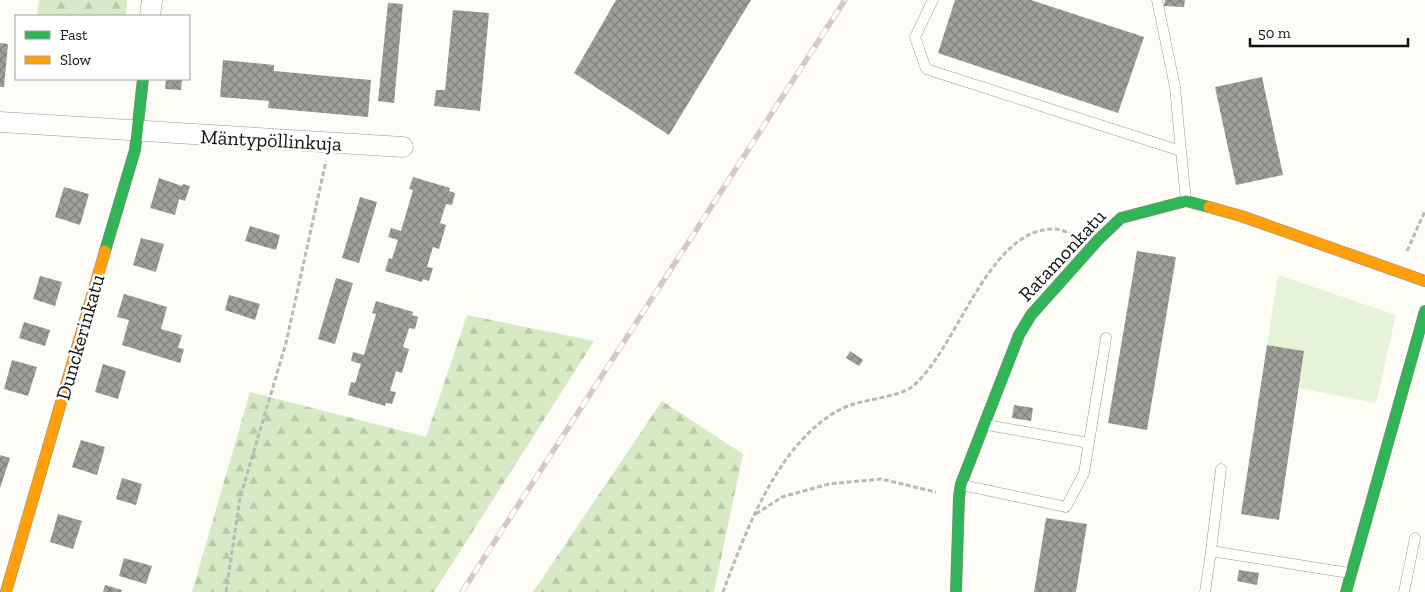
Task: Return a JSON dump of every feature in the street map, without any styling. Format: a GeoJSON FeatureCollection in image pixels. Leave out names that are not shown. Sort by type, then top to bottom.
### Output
{"type":"FeatureCollection","features":[{"type":"Feature","properties":{"kind":"street"},"geometry":{"type":"LineString","coordinates":[[150,15],[152,0]]}},
{"type":"Feature","properties":{"kind":"street","name":"Dunckerinkatu"},"geometry":{"type":"LineString","coordinates":[[6,592],[135,150],[143,80]]}},
{"type":"Feature","properties":{"kind":"street","name":"Mäntypöllinkuja"},"geometry":{"type":"LineString","coordinates":[[0,122],[403,147]]}},
{"type":"Feature","properties":{"kind":"street","name":"Ratamonkatu"},"geometry":{"type":"LineString","coordinates":[[956,592],[961,484],[986,425],[1018,335],[1031,315],[1120,218],[1186,201],[1241,216],[1425,281]]}},
{"type":"Feature","properties":{"kind":"street"},"geometry":{"type":"LineString","coordinates":[[1346,592],[1425,311]]}},
{"type":"Feature","properties":{"kind":"lane"},"geometry":{"type":"LineString","coordinates":[[933,0],[915,37],[926,70],[1181,151]]}},
{"type":"Feature","properties":{"kind":"lane"},"geometry":{"type":"LineString","coordinates":[[1157,0],[1175,87],[1186,201]]}},
{"type":"Feature","properties":{"kind":"lane"},"geometry":{"type":"LineString","coordinates":[[961,484],[1066,507],[1084,473],[1106,338]]}},
{"type":"Feature","properties":{"kind":"lane"},"geometry":{"type":"LineString","coordinates":[[986,425],[1089,443]]}},
{"type":"Feature","properties":{"kind":"lane"},"geometry":{"type":"LineString","coordinates":[[1205,592],[1221,469]]}},
{"type":"Feature","properties":{"kind":"lane"},"geometry":{"type":"LineString","coordinates":[[1404,592],[1415,538]]}},
{"type":"Feature","properties":{"kind":"lane"},"geometry":{"type":"LineString","coordinates":[[1211,551],[1350,573]]}},
{"type":"Feature","properties":{"kind":"path"},"geometry":{"type":"LineString","coordinates":[[226,592],[240,498],[286,343],[330,143]]}},
{"type":"Feature","properties":{"kind":"path"},"geometry":{"type":"LineString","coordinates":[[1399,272],[1425,210]]}},
{"type":"Feature","properties":{"kind":"path"},"geometry":{"type":"LineString","coordinates":[[723,592],[740,547],[769,485],[794,449],[820,423],[842,408],[912,388],[930,369],[996,261],[1015,243],[1033,233],[1051,228],[1098,240]]}},
{"type":"Feature","properties":{"kind":"path"},"geometry":{"type":"LineString","coordinates":[[755,514],[782,497],[829,484],[881,479],[959,496]]}},
{"type":"Feature","properties":{"kind":"green space"},"geometry":{"type":"Polygon","coordinates":[[[39,0],[127,0],[126,15],[37,15],[39,0]]]}},
{"type":"Feature","properties":{"kind":"green space"},"geometry":{"type":"Polygon","coordinates":[[[1278,275],[1396,315],[1376,403],[1299,388],[1304,351],[1267,345],[1278,275]]]}},
{"type":"Feature","properties":{"kind":"green space"},"geometry":{"type":"Polygon","coordinates":[[[467,315],[594,341],[434,592],[192,592],[250,392],[426,437],[467,315]]]}},
{"type":"Feature","properties":{"kind":"green space"},"geometry":{"type":"Polygon","coordinates":[[[662,401],[743,454],[714,592],[533,592],[662,401]]]}},
{"type":"Feature","properties":{"kind":"building"},"geometry":{"type":"Polygon","coordinates":[[[616,0],[751,0],[669,135],[574,73],[616,0]]]}},
{"type":"Feature","properties":{"kind":"building"},"geometry":{"type":"Polygon","coordinates":[[[955,0],[1031,0],[1144,37],[1118,113],[938,53],[955,0]]]}},
{"type":"Feature","properties":{"kind":"building"},"geometry":{"type":"Polygon","coordinates":[[[1165,0],[1185,0],[1184,7],[1164,6],[1165,0]]]}},
{"type":"Feature","properties":{"kind":"building"},"geometry":{"type":"Polygon","coordinates":[[[388,3],[403,4],[394,103],[378,101],[388,3]]]}},
{"type":"Feature","properties":{"kind":"building"},"geometry":{"type":"Polygon","coordinates":[[[453,10],[489,13],[480,111],[434,106],[436,90],[445,90],[453,10]]]}},
{"type":"Feature","properties":{"kind":"building"},"geometry":{"type":"Polygon","coordinates":[[[0,43],[8,44],[4,87],[0,87],[0,43]]]}},
{"type":"Feature","properties":{"kind":"building"},"geometry":{"type":"Polygon","coordinates":[[[223,60],[274,65],[274,71],[371,80],[368,117],[268,108],[269,101],[220,97],[223,60]]]}},
{"type":"Feature","properties":{"kind":"building"},"geometry":{"type":"Polygon","coordinates":[[[1262,77],[1283,175],[1236,185],[1215,87],[1262,77]]]}},
{"type":"Feature","properties":{"kind":"building"},"geometry":{"type":"Polygon","coordinates":[[[166,80],[182,80],[181,90],[165,89],[166,80]]]}},
{"type":"Feature","properties":{"kind":"building"},"geometry":{"type":"Polygon","coordinates":[[[413,177],[450,188],[449,191],[455,193],[452,205],[446,204],[440,223],[446,225],[439,249],[433,247],[427,267],[433,268],[429,281],[423,279],[422,282],[385,271],[389,258],[392,259],[398,240],[388,237],[391,228],[401,231],[413,190],[409,189],[413,177]]]}},
{"type":"Feature","properties":{"kind":"building"},"geometry":{"type":"Polygon","coordinates":[[[159,178],[182,186],[183,184],[190,186],[185,201],[179,199],[175,215],[150,208],[159,178]]]}},
{"type":"Feature","properties":{"kind":"building"},"geometry":{"type":"Polygon","coordinates":[[[64,187],[89,194],[80,225],[55,217],[64,187]]]}},
{"type":"Feature","properties":{"kind":"building"},"geometry":{"type":"Polygon","coordinates":[[[360,197],[377,202],[359,263],[342,258],[360,197]]]}},
{"type":"Feature","properties":{"kind":"building"},"geometry":{"type":"Polygon","coordinates":[[[250,226],[280,235],[276,250],[245,241],[250,226]]]}},
{"type":"Feature","properties":{"kind":"building"},"geometry":{"type":"Polygon","coordinates":[[[141,238],[164,244],[156,272],[133,265],[141,238]]]}},
{"type":"Feature","properties":{"kind":"building"},"geometry":{"type":"Polygon","coordinates":[[[1137,251],[1176,257],[1147,430],[1108,423],[1137,251]]]}},
{"type":"Feature","properties":{"kind":"building"},"geometry":{"type":"Polygon","coordinates":[[[40,276],[62,282],[55,306],[33,299],[40,276]]]}},
{"type":"Feature","properties":{"kind":"building"},"geometry":{"type":"Polygon","coordinates":[[[336,278],[353,283],[335,344],[318,339],[336,278]]]}},
{"type":"Feature","properties":{"kind":"building"},"geometry":{"type":"Polygon","coordinates":[[[124,294],[167,307],[161,329],[182,335],[178,348],[184,349],[180,363],[122,345],[129,320],[117,317],[124,294]]]}},
{"type":"Feature","properties":{"kind":"building"},"geometry":{"type":"Polygon","coordinates":[[[229,295],[260,304],[255,320],[225,310],[229,295]]]}},
{"type":"Feature","properties":{"kind":"building"},"geometry":{"type":"Polygon","coordinates":[[[376,301],[413,312],[412,315],[418,317],[415,329],[409,328],[403,347],[409,349],[402,373],[396,371],[390,391],[396,392],[392,404],[386,403],[385,406],[348,395],[351,382],[355,383],[361,364],[351,361],[353,352],[364,355],[376,314],[372,313],[376,301]]]}},
{"type":"Feature","properties":{"kind":"building"},"geometry":{"type":"Polygon","coordinates":[[[24,322],[50,330],[45,346],[19,338],[24,322]]]}},
{"type":"Feature","properties":{"kind":"building"},"geometry":{"type":"Polygon","coordinates":[[[1267,345],[1304,351],[1279,520],[1241,514],[1267,345]]]}},
{"type":"Feature","properties":{"kind":"building"},"geometry":{"type":"Polygon","coordinates":[[[850,351],[863,360],[859,366],[846,358],[850,351]]]}},
{"type":"Feature","properties":{"kind":"building"},"geometry":{"type":"Polygon","coordinates":[[[12,360],[37,367],[28,396],[4,389],[12,360]]]}},
{"type":"Feature","properties":{"kind":"building"},"geometry":{"type":"Polygon","coordinates":[[[103,364],[126,371],[118,399],[95,392],[103,364]]]}},
{"type":"Feature","properties":{"kind":"building"},"geometry":{"type":"Polygon","coordinates":[[[1014,405],[1033,408],[1031,421],[1012,418],[1014,405]]]}},
{"type":"Feature","properties":{"kind":"building"},"geometry":{"type":"Polygon","coordinates":[[[81,440],[105,447],[97,475],[72,467],[81,440]]]}},
{"type":"Feature","properties":{"kind":"building"},"geometry":{"type":"Polygon","coordinates":[[[0,455],[10,458],[0,488],[0,455]]]}},
{"type":"Feature","properties":{"kind":"building"},"geometry":{"type":"Polygon","coordinates":[[[122,478],[142,484],[136,505],[116,499],[122,478]]]}},
{"type":"Feature","properties":{"kind":"building"},"geometry":{"type":"Polygon","coordinates":[[[58,514],[82,521],[73,549],[50,542],[58,514]]]}},
{"type":"Feature","properties":{"kind":"building"},"geometry":{"type":"Polygon","coordinates":[[[1046,518],[1087,524],[1076,592],[1034,592],[1046,518]]]}},
{"type":"Feature","properties":{"kind":"building"},"geometry":{"type":"Polygon","coordinates":[[[124,558],[152,566],[146,584],[119,576],[124,558]]]}},
{"type":"Feature","properties":{"kind":"building"},"geometry":{"type":"Polygon","coordinates":[[[1239,570],[1259,573],[1257,585],[1237,581],[1239,570]]]}},
{"type":"Feature","properties":{"kind":"building"},"geometry":{"type":"Polygon","coordinates":[[[105,585],[122,590],[121,592],[103,592],[105,585]]]}},
{"type":"Feature","properties":{"kind":"railway"},"geometry":{"type":"LineString","coordinates":[[462,592],[845,0]]}},
{"type":"Feature","properties":{"kind":"traffic: fast"},"geometry":{"type":"LineString","coordinates":[[105,251],[135,150],[143,80]]}},
{"type":"Feature","properties":{"kind":"traffic: fast"},"geometry":{"type":"LineString","coordinates":[[956,592],[961,484],[1019,335],[1031,315],[1098,240],[1121,218],[1186,201],[1209,207]]}},
{"type":"Feature","properties":{"kind":"traffic: fast"},"geometry":{"type":"LineString","coordinates":[[1346,592],[1425,311]]}},
{"type":"Feature","properties":{"kind":"traffic: slow"},"geometry":{"type":"LineString","coordinates":[[1209,207],[1241,216],[1425,281]]}},
{"type":"Feature","properties":{"kind":"traffic: slow"},"geometry":{"type":"LineString","coordinates":[[6,592],[105,251]]}}]}
